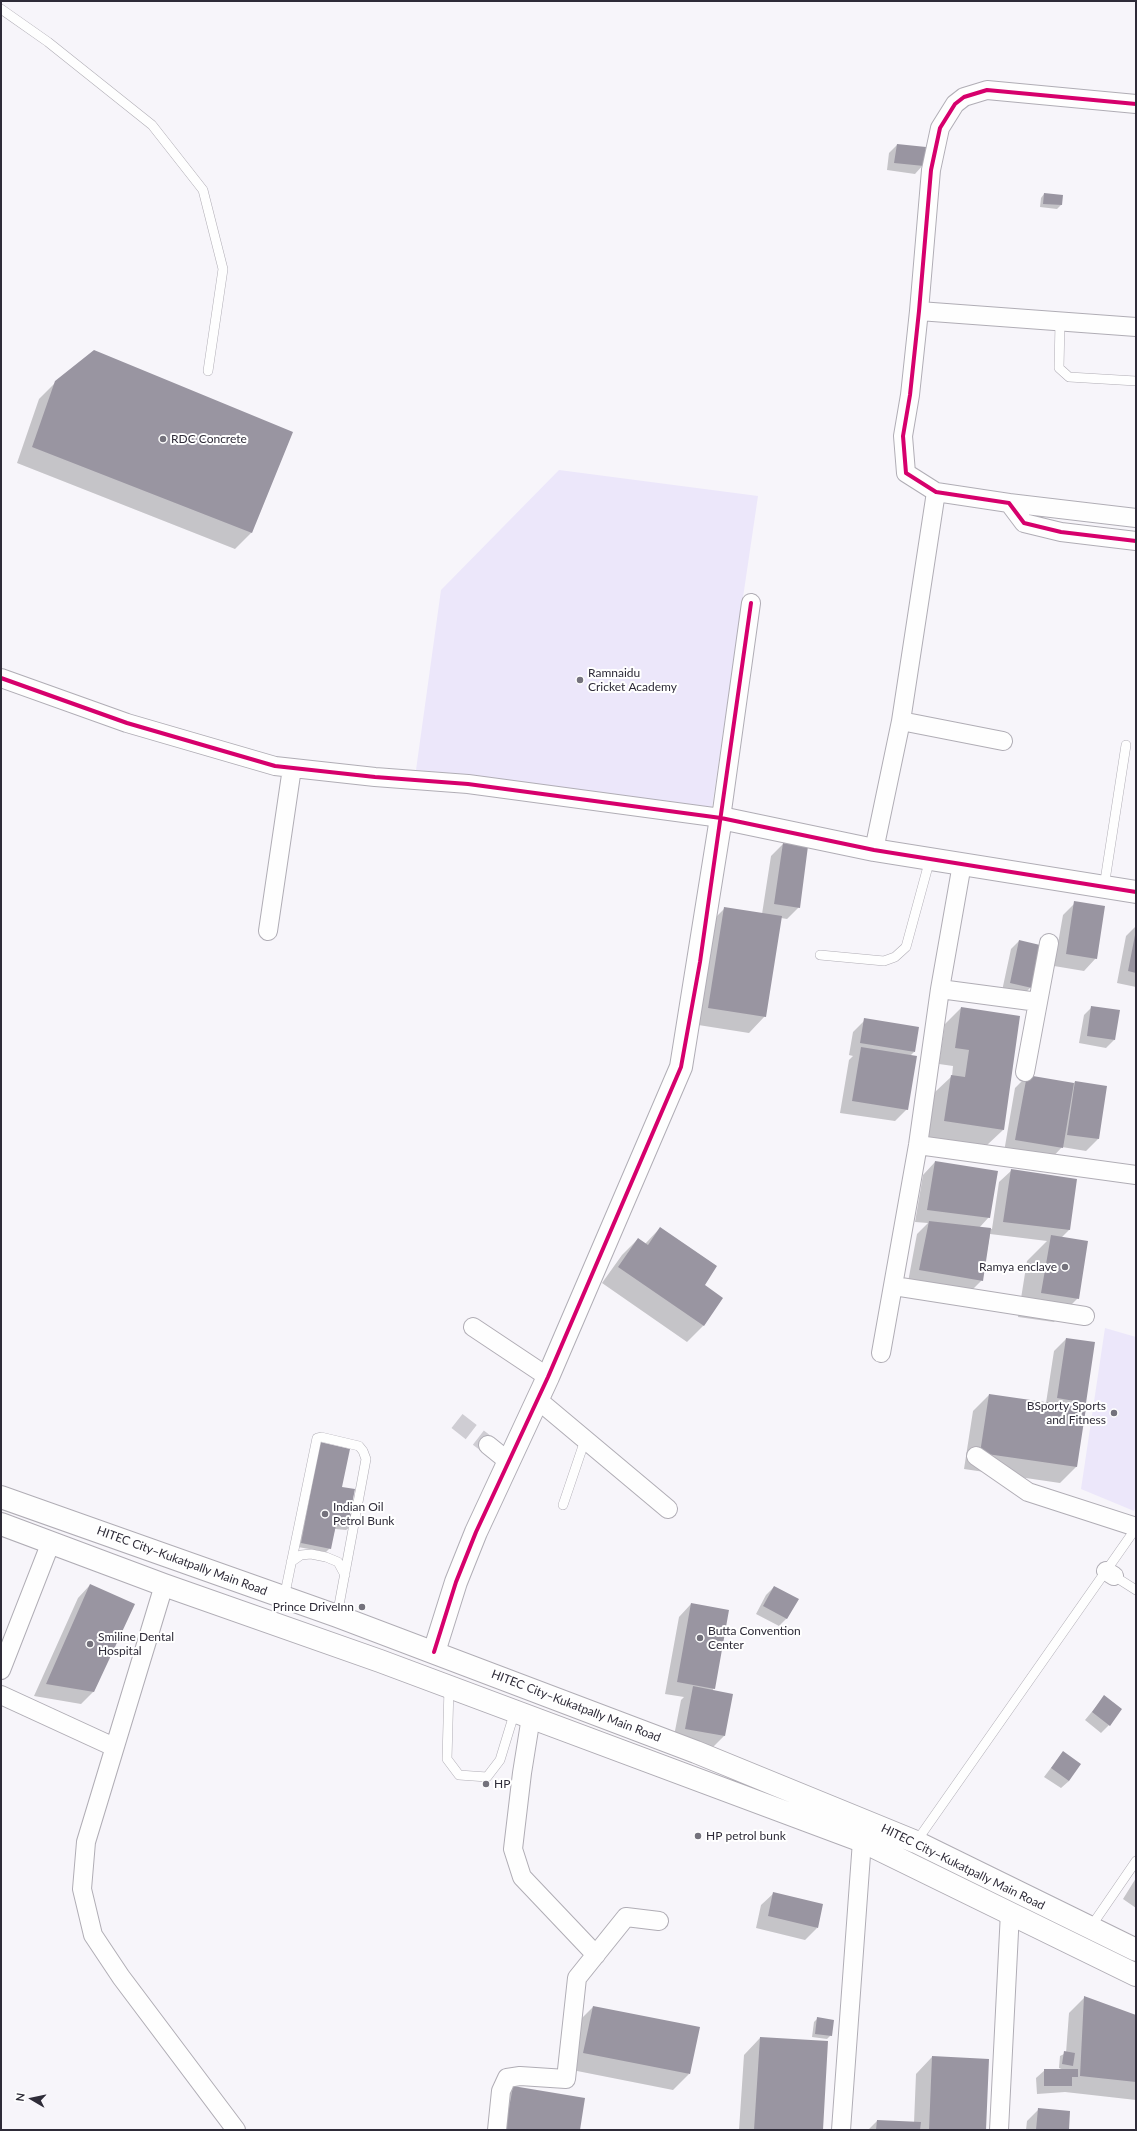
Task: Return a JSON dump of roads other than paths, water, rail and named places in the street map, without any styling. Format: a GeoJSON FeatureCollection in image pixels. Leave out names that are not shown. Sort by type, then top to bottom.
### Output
{"type":"FeatureCollection","features":[{"type":"Feature","properties":{"kind":"main road"},"geometry":{"type":"LineString","coordinates":[[434,1652],[456,1582],[476,1532],[538,1400],[681,1067],[721,818],[874,850],[1136,892]]}},
{"type":"Feature","properties":{"kind":"main road","name":"HITEC City–Kukatpally Main Road"},"geometry":{"type":"LineString","coordinates":[[1,1497],[337,1616],[696,1752],[916,1842],[1136,1950]]}},
{"type":"Feature","properties":{"kind":"main road","name":"HITEC City–Kukatpally Main Road"},"geometry":{"type":"LineString","coordinates":[[1,1524],[164,1585],[523,1714],[862,1841],[1010,1912],[1136,1975]]}},
{"type":"Feature","properties":{"kind":"street"},"geometry":{"type":"LineString","coordinates":[[1136,104],[987,90],[964,97],[955,104],[940,128],[931,170],[919,311],[910,395],[903,436],[906,473],[936,492],[1009,503],[1136,518]]}},
{"type":"Feature","properties":{"kind":"street"},"geometry":{"type":"LineString","coordinates":[[919,311],[1136,327]]}},
{"type":"Feature","properties":{"kind":"street"},"geometry":{"type":"LineString","coordinates":[[874,850],[901,721],[936,492]]}},
{"type":"Feature","properties":{"kind":"street"},"geometry":{"type":"LineString","coordinates":[[1009,503],[1024,523],[1061,532],[1136,541]]}},
{"type":"Feature","properties":{"kind":"street"},"geometry":{"type":"LineString","coordinates":[[1,678],[127,723],[275,766],[375,777],[468,784],[721,818],[751,603]]}},
{"type":"Feature","properties":{"kind":"street"},"geometry":{"type":"LineString","coordinates":[[901,721],[1004,741]]}},
{"type":"Feature","properties":{"kind":"street"},"geometry":{"type":"LineString","coordinates":[[268,931],[292,768]]}},
{"type":"Feature","properties":{"kind":"street"},"geometry":{"type":"LineString","coordinates":[[880,1353],[894,1286],[918,1146],[940,989],[962,864]]}},
{"type":"Feature","properties":{"kind":"street"},"geometry":{"type":"LineString","coordinates":[[1025,1072],[1049,943]]}},
{"type":"Feature","properties":{"kind":"street"},"geometry":{"type":"LineString","coordinates":[[940,989],[1038,1002]]}},
{"type":"Feature","properties":{"kind":"street"},"geometry":{"type":"LineString","coordinates":[[918,1146],[1136,1175]]}},
{"type":"Feature","properties":{"kind":"street"},"geometry":{"type":"LineString","coordinates":[[894,1286],[1085,1316]]}},
{"type":"Feature","properties":{"kind":"street"},"geometry":{"type":"LineString","coordinates":[[473,1327],[548,1377]]}},
{"type":"Feature","properties":{"kind":"street"},"geometry":{"type":"LineString","coordinates":[[538,1400],[668,1509]]}},
{"type":"Feature","properties":{"kind":"street"},"geometry":{"type":"LineString","coordinates":[[488,1445],[509,1462]]}},
{"type":"Feature","properties":{"kind":"street"},"geometry":{"type":"LineString","coordinates":[[976,1456],[1028,1492],[1136,1527]]}},
{"type":"Feature","properties":{"kind":"street"},"geometry":{"type":"LineString","coordinates":[[1,1670],[51,1542]]}},
{"type":"Feature","properties":{"kind":"street"},"geometry":{"type":"LineString","coordinates":[[164,1585],[86,1842],[82,1889],[93,1935],[121,1977],[236,2130]]}},
{"type":"Feature","properties":{"kind":"street"},"geometry":{"type":"LineString","coordinates":[[1,1695],[114,1747]]}},
{"type":"Feature","properties":{"kind":"street"},"geometry":{"type":"LineString","coordinates":[[523,1714],[522,1773],[513,1849],[522,1877],[596,1955]]}},
{"type":"Feature","properties":{"kind":"street"},"geometry":{"type":"LineString","coordinates":[[841,2130],[862,1841]]}},
{"type":"Feature","properties":{"kind":"street"},"geometry":{"type":"LineString","coordinates":[[999,2130],[1010,1912]]}},
{"type":"Feature","properties":{"kind":"street"},"geometry":{"type":"LineString","coordinates":[[497,2130],[501,2091],[507,2078],[520,2076],[566,2080],[577,1978],[626,1917],[659,1921]]}},
{"type":"Feature","properties":{"kind":"lane"},"geometry":{"type":"LineString","coordinates":[[1,8],[48,42],[152,125],[203,190],[223,269],[208,371]]}},
{"type":"Feature","properties":{"kind":"lane"},"geometry":{"type":"LineString","coordinates":[[1060,322],[1060,368],[1069,377],[1136,382]]}},
{"type":"Feature","properties":{"kind":"lane"},"geometry":{"type":"LineString","coordinates":[[1104,887],[1126,745]]}},
{"type":"Feature","properties":{"kind":"lane"},"geometry":{"type":"LineString","coordinates":[[820,954],[884,961],[895,957],[906,947],[930,859]]}},
{"type":"Feature","properties":{"kind":"lane"},"geometry":{"type":"LineString","coordinates":[[284,1598],[315,1444],[318,1438],[321,1437],[359,1446],[366,1459],[337,1616]]}},
{"type":"Feature","properties":{"kind":"lane"},"geometry":{"type":"LineString","coordinates":[[563,1505],[585,1440]]}},
{"type":"Feature","properties":{"kind":"lane"},"geometry":{"type":"LineString","coordinates":[[916,1842],[1110,1573],[1136,1527]]}},
{"type":"Feature","properties":{"kind":"lane"},"geometry":{"type":"LineString","coordinates":[[291,1562],[301,1555],[326,1557],[338,1562],[345,1576]]}},
{"type":"Feature","properties":{"kind":"lane"},"geometry":{"type":"LineString","coordinates":[[1110,1573],[1136,1590]]}},
{"type":"Feature","properties":{"kind":"lane"},"geometry":{"type":"LineString","coordinates":[[449,1687],[447,1759],[459,1775],[487,1777],[500,1760],[523,1714]]}},
{"type":"Feature","properties":{"kind":"lane"},"geometry":{"type":"LineString","coordinates":[[1090,1928],[1136,1861]]}},
{"type":"Feature","properties":{"kind":"tunnel"},"geometry":{"type":"LineString","coordinates":[[457,1421],[488,1445]]}},
{"type":"Feature","properties":{"kind":"place","name":"RDC Concrete"},"geometry":{"type":"Point","coordinates":[163,439]}},
{"type":"Feature","properties":{"kind":"place","name":"Ramnaidu Cricket Academy"},"geometry":{"type":"Point","coordinates":[580,680]}},
{"type":"Feature","properties":{"kind":"place","name":"Ramya enclave"},"geometry":{"type":"Point","coordinates":[1065,1267]}},
{"type":"Feature","properties":{"kind":"place","name":"BSporty Sports and Fitness"},"geometry":{"type":"Point","coordinates":[1114,1413]}},
{"type":"Feature","properties":{"kind":"place","name":"Indian Oil Petrol Bunk"},"geometry":{"type":"Point","coordinates":[325,1514]}},
{"type":"Feature","properties":{"kind":"place","name":"Prince DriveInn"},"geometry":{"type":"Point","coordinates":[362,1607]}},
{"type":"Feature","properties":{"kind":"place","name":"Butta Convention Center"},"geometry":{"type":"Point","coordinates":[700,1638]}},
{"type":"Feature","properties":{"kind":"place","name":"Smiline Dental Hospital"},"geometry":{"type":"Point","coordinates":[90,1644]}},
{"type":"Feature","properties":{"kind":"place","name":"HP"},"geometry":{"type":"Point","coordinates":[486,1784]}},
{"type":"Feature","properties":{"kind":"place","name":"HP petrol bunk"},"geometry":{"type":"Point","coordinates":[698,1836]}}]}
